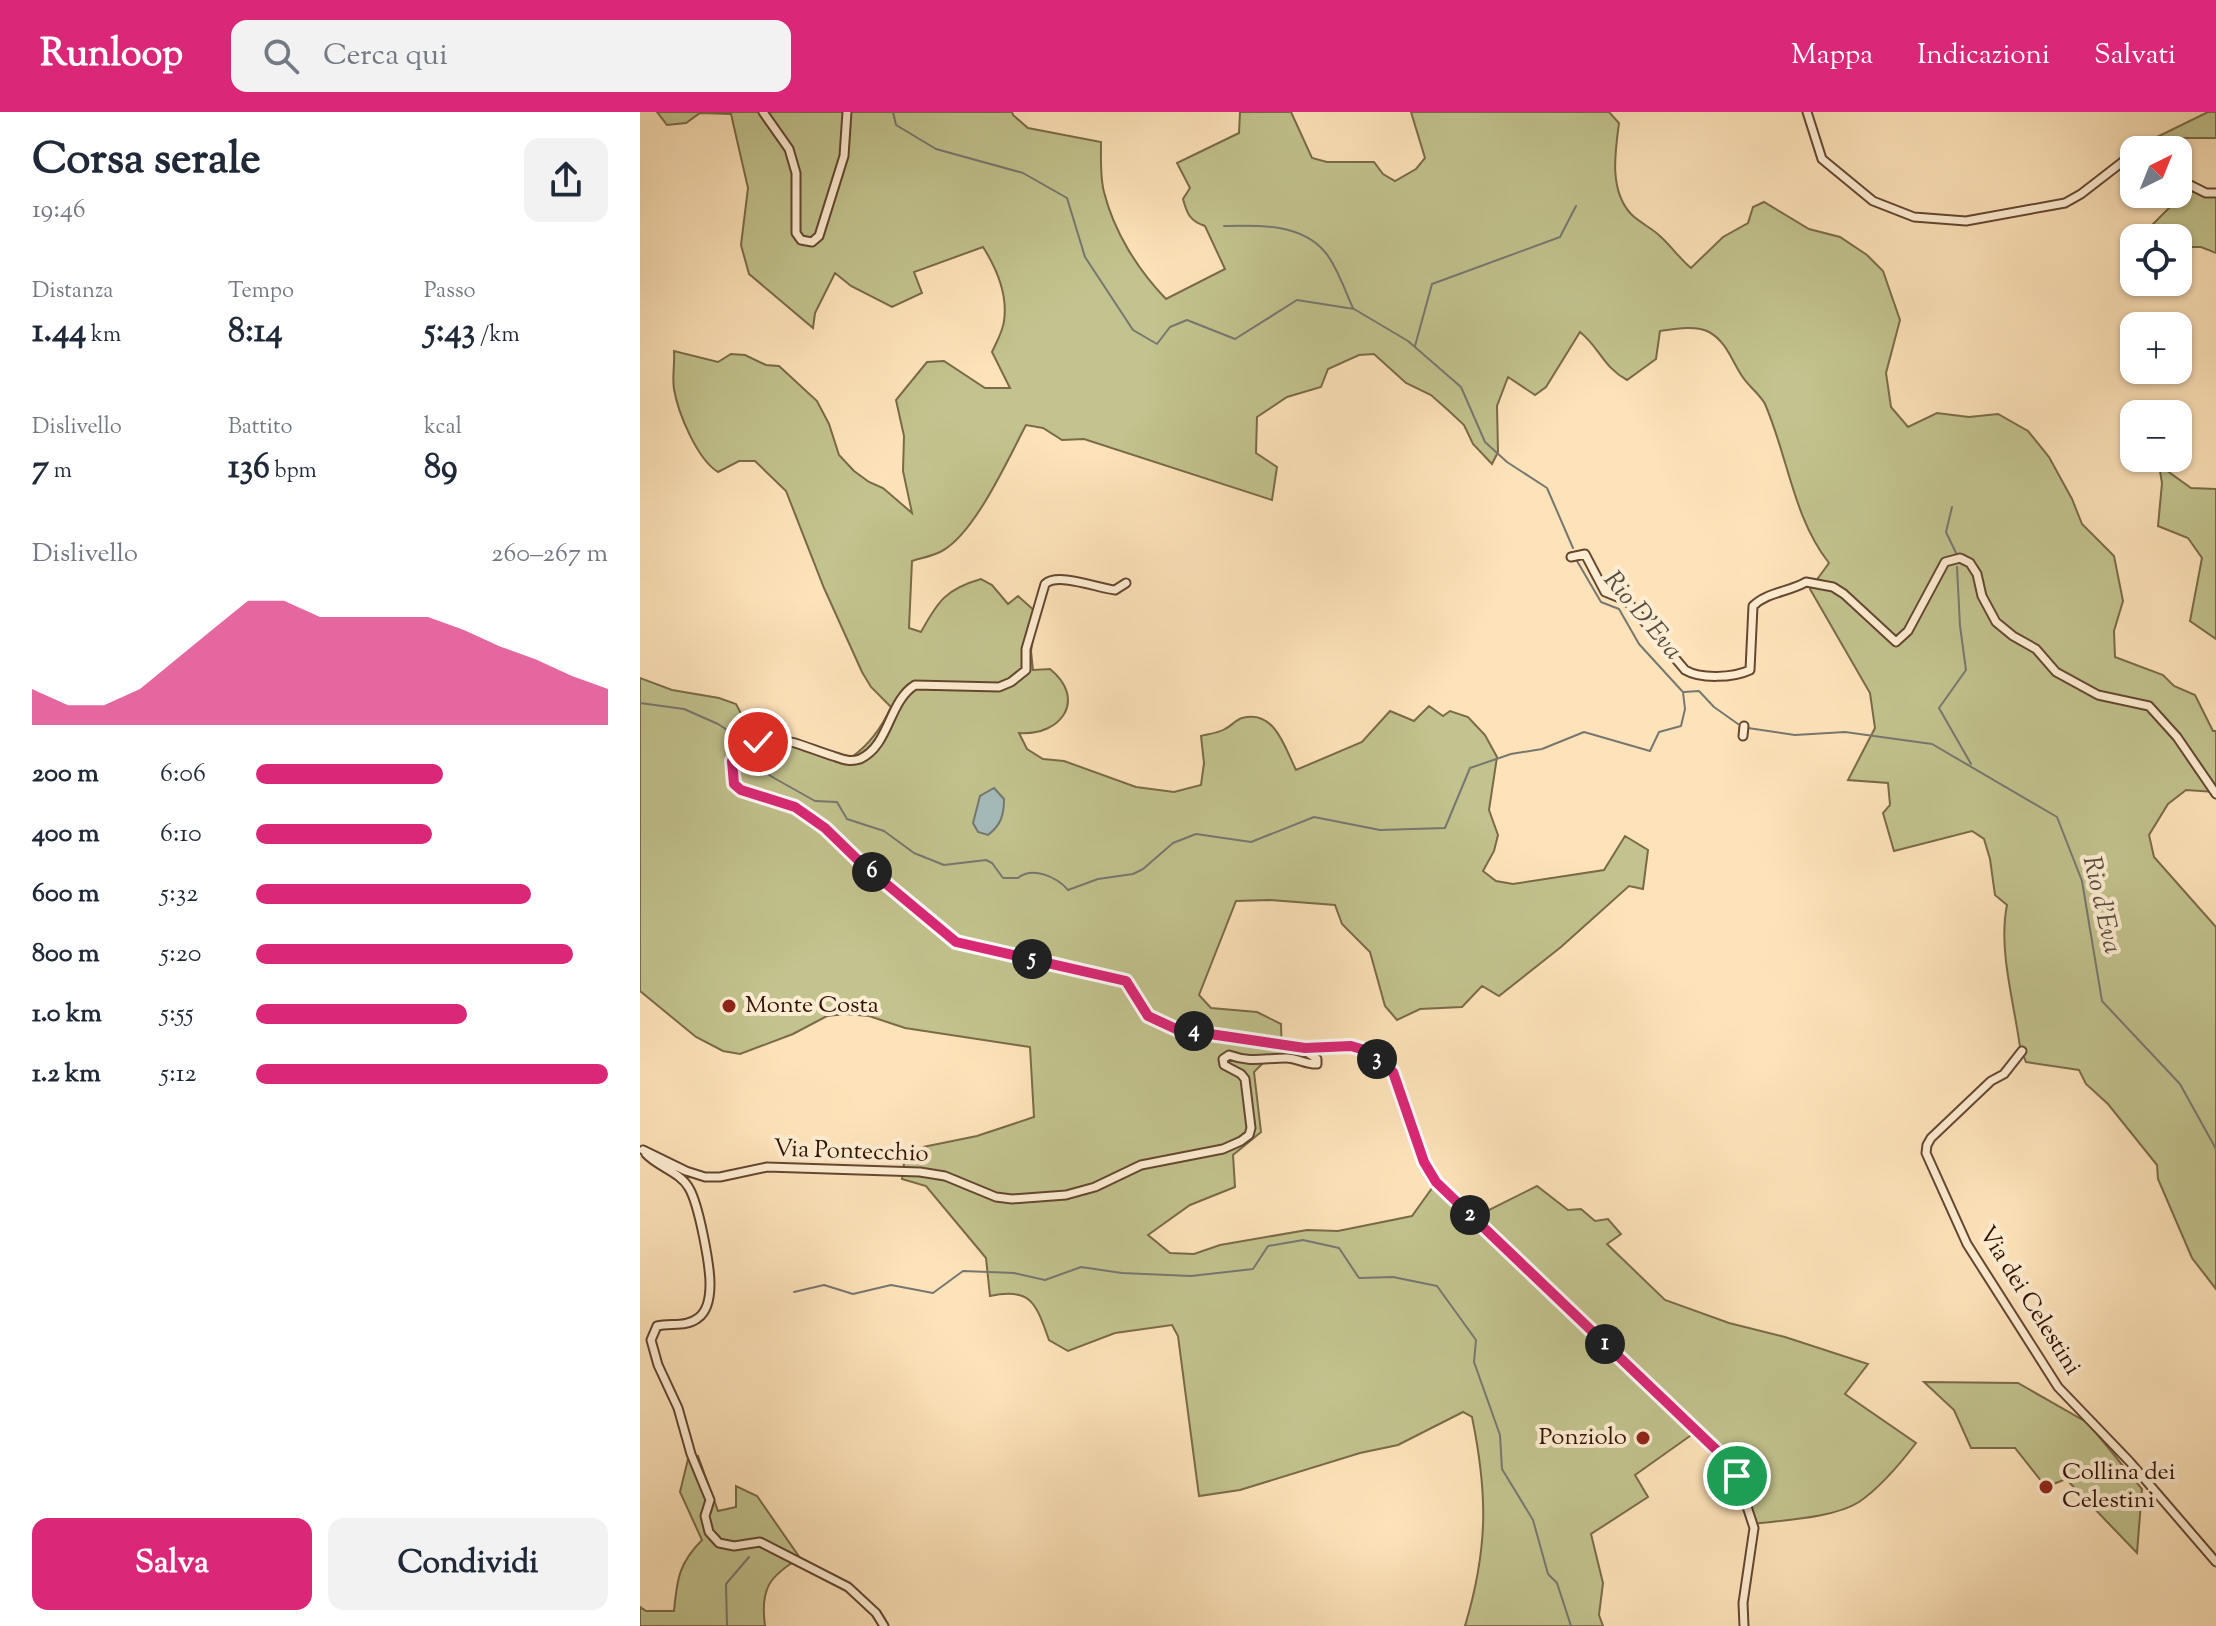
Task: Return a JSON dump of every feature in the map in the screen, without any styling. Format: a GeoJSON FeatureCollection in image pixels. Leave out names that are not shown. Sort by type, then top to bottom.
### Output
{"type":"FeatureCollection","features":[{"type":"Feature","properties":{"kind":"street"},"geometry":{"type":"LineString","coordinates":[[763,112],[789,149],[796,173],[796,233],[801,240],[812,242],[819,236],[844,156],[847,112]]}},
{"type":"Feature","properties":{"kind":"street"},"geometry":{"type":"LineString","coordinates":[[1807,112],[1822,159],[1873,201],[1914,217],[1966,221],[2065,203],[2120,164]]}},
{"type":"Feature","properties":{"kind":"street"},"geometry":{"type":"LineString","coordinates":[[2192,186],[2206,193],[2216,193]]}},
{"type":"Feature","properties":{"kind":"street"},"geometry":{"type":"LineString","coordinates":[[1571,557],[1585,554],[1605,592],[1627,601],[1685,670],[1694,676],[1743,674],[1750,670],[1753,606],[1761,598],[1795,589],[1806,582],[1833,587],[1844,594],[1896,642],[1908,631],[1945,562],[1960,558],[1970,563],[1977,574],[1982,596],[1996,622],[2036,649],[2056,672],[2098,695],[2149,706],[2177,737],[2216,794]]}},
{"type":"Feature","properties":{"kind":"street"},"geometry":{"type":"LineString","coordinates":[[1126,583],[1115,590],[1061,578],[1049,580],[1045,584],[1026,649],[1026,670],[1011,682],[999,687],[915,685],[898,700],[875,747],[860,759],[848,761],[779,739],[765,739],[732,761],[734,784],[741,790],[795,807],[825,828],[860,862],[956,942],[1126,981],[1148,1016],[1176,1029],[1305,1048],[1351,1046],[1368,1051],[1393,1072],[1424,1162],[1436,1182],[1729,1462],[1737,1476],[1754,1528],[1743,1603],[1744,1626]]}},
{"type":"Feature","properties":{"kind":"street","name":"Via Pontecchio"},"geometry":{"type":"LineString","coordinates":[[641,1148],[705,1177],[767,1167],[920,1172],[945,1176],[996,1197],[1012,1199],[1066,1195],[1095,1187],[1141,1165],[1223,1149],[1241,1141],[1249,1135],[1251,1128],[1245,1079],[1224,1065],[1223,1059],[1229,1055],[1246,1061],[1288,1058],[1317,1064],[1317,1059],[1305,1048]]}},
{"type":"Feature","properties":{"kind":"street","name":"Via dei Celestini"},"geometry":{"type":"LineString","coordinates":[[2022,1051],[2004,1074],[1991,1081],[1931,1138],[1926,1153],[1967,1244],[2058,1387],[2130,1462],[2216,1562]]}},
{"type":"Feature","properties":{"kind":"street"},"geometry":{"type":"LineString","coordinates":[[641,1148],[689,1187],[696,1206],[710,1283],[707,1305],[701,1317],[688,1324],[657,1326],[651,1340],[710,1500],[705,1516],[709,1532],[719,1543],[734,1546],[760,1542],[848,1587],[876,1613],[884,1626]]}},
{"type":"Feature","properties":{"kind":"green space"},"geometry":{"type":"Polygon","coordinates":[[[657,112],[1012,112],[1028,128],[1101,142],[1103,186],[1114,222],[1137,263],[1166,299],[1225,269],[1205,226],[1188,213],[1183,199],[1190,188],[1177,163],[1239,133],[1240,112],[1291,112],[1312,158],[1327,162],[1374,162],[1383,174],[1395,181],[1416,169],[1425,158],[1411,112],[1609,112],[1619,123],[1615,171],[1624,204],[1691,268],[1723,237],[1748,223],[1753,207],[1764,202],[1809,229],[1840,237],[1867,255],[1883,271],[1900,320],[1886,373],[1891,407],[1908,427],[1937,413],[1969,417],[1998,414],[2028,431],[2049,457],[2082,524],[2114,556],[2123,601],[2114,631],[2115,657],[2163,675],[2174,686],[2195,695],[2213,731],[2216,731],[2216,792],[2186,790],[2168,804],[2149,835],[2154,857],[2216,927],[2216,1289],[2192,1258],[2158,1179],[2157,1165],[2108,1104],[2086,1084],[2079,1070],[2026,1062],[2020,1047],[2008,976],[2004,939],[2007,905],[1995,895],[1984,839],[1972,831],[1894,851],[1883,813],[1890,805],[1888,783],[1848,780],[1875,728],[1870,693],[1810,589],[1829,563],[1807,526],[1765,404],[1720,341],[1709,332],[1698,329],[1660,331],[1656,359],[1627,380],[1612,369],[1580,332],[1546,387],[1535,395],[1508,377],[1497,406],[1498,452],[1492,464],[1473,444],[1464,425],[1431,395],[1406,383],[1374,354],[1359,355],[1328,369],[1321,387],[1287,397],[1257,417],[1256,453],[1277,467],[1272,500],[1084,439],[1062,440],[1043,428],[1026,425],[990,494],[967,528],[942,551],[912,561],[909,628],[921,632],[944,598],[959,587],[981,579],[992,585],[1008,604],[1018,596],[1037,613],[1031,651],[1033,670],[1050,669],[1061,680],[1068,703],[1057,722],[1034,732],[1019,733],[1027,749],[1043,759],[1064,761],[1136,787],[1174,792],[1201,785],[1204,763],[1201,736],[1222,730],[1242,718],[1263,719],[1271,725],[1296,770],[1362,742],[1390,711],[1414,721],[1429,706],[1443,716],[1450,711],[1468,717],[1485,735],[1497,757],[1489,810],[1498,835],[1494,851],[1483,871],[1496,881],[1513,884],[1604,870],[1625,836],[1648,850],[1643,889],[1629,886],[1561,947],[1499,996],[1482,986],[1462,1007],[1420,1009],[1397,1020],[1385,1006],[1370,952],[1342,924],[1335,905],[1236,901],[1199,995],[1211,1008],[1257,1012],[1281,1024],[1282,1059],[1263,1063],[1254,1072],[1261,1132],[1233,1155],[1235,1187],[1190,1205],[1148,1235],[1170,1253],[1194,1254],[1220,1245],[1307,1230],[1338,1231],[1412,1216],[1435,1184],[1473,1218],[1537,1186],[1568,1210],[1581,1209],[1595,1221],[1608,1219],[1621,1234],[1607,1244],[1665,1300],[1729,1323],[1785,1337],[1868,1364],[1845,1394],[1916,1443],[1897,1467],[1859,1502],[1836,1512],[1808,1518],[1753,1524],[1735,1473],[1697,1431],[1635,1475],[1648,1497],[1591,1534],[1603,1583],[1599,1615],[1603,1626],[1465,1626],[1482,1547],[1483,1497],[1472,1417],[1463,1412],[1398,1445],[1360,1453],[1240,1490],[1199,1496],[1178,1336],[1172,1325],[1115,1333],[1068,1351],[1049,1340],[1036,1308],[1024,1296],[990,1296],[986,1258],[926,1186],[902,1179],[905,1155],[923,1147],[977,1136],[1034,1117],[1030,1047],[905,1028],[869,1016],[846,1014],[827,1016],[793,1034],[740,1054],[723,1051],[696,1037],[640,991],[640,678],[672,690],[736,704],[744,719],[760,717],[775,739],[852,757],[875,735],[891,707],[871,687],[862,672],[824,588],[786,491],[755,461],[739,461],[718,472],[696,446],[676,399],[674,351],[718,362],[731,354],[745,355],[766,365],[779,366],[817,401],[829,424],[839,455],[854,471],[883,488],[912,513],[903,471],[904,436],[896,400],[927,362],[944,361],[985,388],[1010,388],[992,352],[1003,325],[1003,292],[983,247],[914,272],[922,293],[892,307],[851,286],[835,273],[815,313],[813,328],[749,274],[741,245],[748,188],[731,114],[700,113],[686,123],[667,125],[657,112]]]}},
{"type":"Feature","properties":{"kind":"green space"},"geometry":{"type":"Polygon","coordinates":[[[2208,112],[2216,112],[2216,138],[2159,136],[2208,112]]]}},
{"type":"Feature","properties":{"kind":"green space"},"geometry":{"type":"Polygon","coordinates":[[[2192,192],[2216,192],[2216,253],[2192,247],[2192,224],[2153,224],[2169,208],[2192,208],[2192,192]]]}},
{"type":"Feature","properties":{"kind":"green space"},"geometry":{"type":"Polygon","coordinates":[[[2160,472],[2169,472],[2191,488],[2216,489],[2216,639],[2190,621],[2202,558],[2188,538],[2158,526],[2160,472]]]}},
{"type":"Feature","properties":{"kind":"green space"},"geometry":{"type":"Polygon","coordinates":[[[1924,1382],[2018,1383],[2088,1423],[2142,1489],[2137,1553],[2066,1479],[2046,1487],[2015,1448],[1971,1448],[1954,1410],[1924,1382]]]}},
{"type":"Feature","properties":{"kind":"green space"},"geometry":{"type":"Polygon","coordinates":[[[698,1456],[718,1511],[736,1507],[736,1486],[757,1496],[800,1558],[781,1571],[769,1585],[764,1602],[765,1626],[640,1626],[640,1607],[646,1611],[674,1611],[680,1572],[688,1556],[702,1540],[680,1492],[688,1459],[698,1456]]]}},
{"type":"Feature","properties":{"kind":"water"},"geometry":{"type":"Polygon","coordinates":[[[994,788],[1004,799],[1003,810],[999,823],[988,835],[978,832],[973,823],[980,796],[994,788]]]}},
{"type":"Feature","properties":{"kind":"waterway","name":"Rio D'Eva"},"geometry":{"type":"LineString","coordinates":[[893,112],[896,125],[936,149],[1023,173],[1067,198],[1085,257],[1133,330],[1157,344],[1170,327],[1187,320],[1235,339],[1297,300],[1354,309],[1408,341],[1461,387],[1485,442],[1507,462],[1547,488],[1573,548]]}},
{"type":"Feature","properties":{"kind":"waterway"},"geometry":{"type":"LineString","coordinates":[[1415,346],[1432,284],[1560,237],[1576,206]]}},
{"type":"Feature","properties":{"kind":"waterway"},"geometry":{"type":"LineString","coordinates":[[1224,226],[1278,228],[1304,236],[1325,252],[1353,308]]}},
{"type":"Feature","properties":{"kind":"waterway"},"geometry":{"type":"LineString","coordinates":[[1952,507],[1946,532],[1957,555]]}},
{"type":"Feature","properties":{"kind":"waterway","name":"Rio D'Eva"},"geometry":{"type":"LineString","coordinates":[[1577,561],[1601,602],[1619,609],[1639,644],[1682,691]]}},
{"type":"Feature","properties":{"kind":"waterway"},"geometry":{"type":"LineString","coordinates":[[1957,567],[1966,670],[1939,708],[1971,764]]}},
{"type":"Feature","properties":{"kind":"waterway"},"geometry":{"type":"LineString","coordinates":[[1684,692],[1699,691],[1714,707],[1738,724]]}},
{"type":"Feature","properties":{"kind":"waterway"},"geometry":{"type":"LineString","coordinates":[[754,748],[763,771],[815,801],[837,802],[847,819],[884,831],[914,853],[944,865],[986,860],[1003,878],[1038,873],[1051,877],[1068,890],[1098,879],[1133,874],[1173,843],[1196,834],[1251,842],[1314,817],[1380,830],[1445,828],[1470,768],[1511,754],[1542,749],[1584,732],[1650,751],[1659,732],[1681,726],[1685,709],[1683,692]]}},
{"type":"Feature","properties":{"kind":"waterway"},"geometry":{"type":"LineString","coordinates":[[640,703],[684,709],[718,724],[749,744]]}},
{"type":"Feature","properties":{"kind":"waterway","name":"Rio d'Eva"},"geometry":{"type":"LineString","coordinates":[[1748,728],[1795,735],[1845,732],[1932,744],[2057,817],[2082,881],[2102,1001],[2180,1084],[2216,1149]]}},
{"type":"Feature","properties":{"kind":"waterway"},"geometry":{"type":"LineString","coordinates":[[794,1292],[824,1285],[853,1294],[891,1285],[933,1293],[963,1271],[1014,1273],[1045,1280],[1081,1267],[1122,1273],[1191,1276],[1253,1269],[1268,1246],[1303,1240],[1339,1248],[1359,1278],[1393,1277],[1437,1286],[1476,1340],[1474,1362],[1500,1435],[1502,1469],[1533,1520],[1548,1574],[1557,1583],[1571,1626]]}},
{"type":"Feature","properties":{"kind":"waterway"},"geometry":{"type":"LineString","coordinates":[[727,1626],[726,1584],[749,1557]]}},
{"type":"Feature","properties":{"kind":"place","name":"Monte Costa"},"geometry":{"type":"Point","coordinates":[729,1006]}},
{"type":"Feature","properties":{"kind":"place","name":"Ponziolo"},"geometry":{"type":"Point","coordinates":[1643,1438]}},
{"type":"Feature","properties":{"kind":"place","name":"Collina dei Celestini"},"geometry":{"type":"Point","coordinates":[2046,1487]}},
{"type":"Feature","properties":{"kind":"route"},"geometry":{"type":"LineString","coordinates":[[758,742],[732,761],[734,784],[741,790],[795,807],[825,828],[860,862],[956,942],[1126,981],[1148,1016],[1176,1029],[1305,1048],[1351,1046],[1368,1051],[1393,1072],[1424,1162],[1436,1182],[1729,1462],[1737,1476]]}}]}
